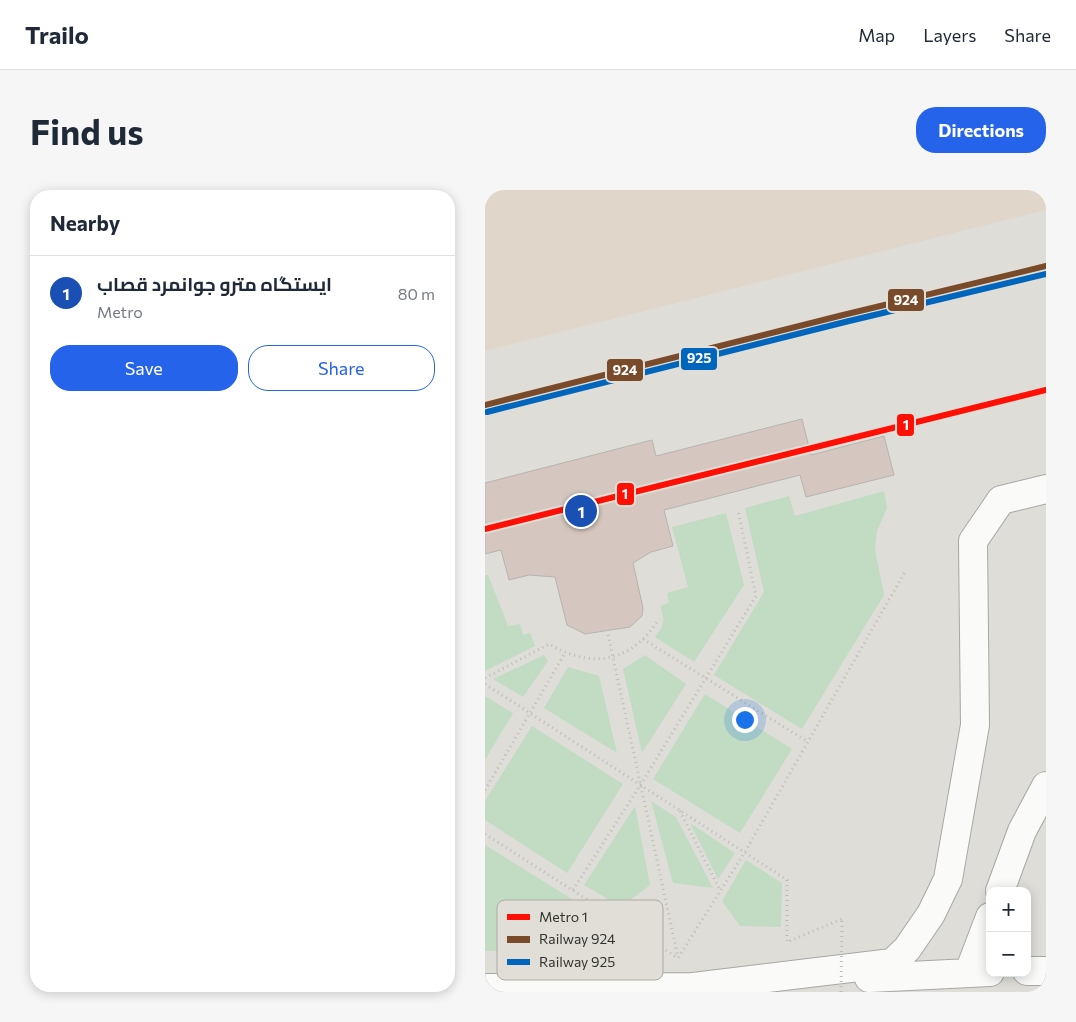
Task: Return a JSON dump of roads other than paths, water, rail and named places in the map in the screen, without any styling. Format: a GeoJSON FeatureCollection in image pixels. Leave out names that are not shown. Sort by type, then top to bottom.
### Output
{"type":"FeatureCollection","features":[{"type":"Feature","properties":{"kind":"lane"},"geometry":{"type":"LineString","coordinates":[[685,988],[892,963],[907,949],[931,914],[948,879],[975,724],[973,541],[1001,500],[1046,489]]}},
{"type":"Feature","properties":{"kind":"lane"},"geometry":{"type":"LineString","coordinates":[[1001,887],[1022,831],[1046,786]]}},
{"type":"Feature","properties":{"kind":"lane"},"geometry":{"type":"LineString","coordinates":[[485,988],[685,988],[980,972],[987,932]]}},
{"type":"Feature","properties":{"kind":"lane"},"geometry":{"type":"LineString","coordinates":[[1031,972],[1046,971]]}},
{"type":"Feature","properties":{"kind":"metro line","name":"1"},"geometry":{"type":"LineString","coordinates":[[485,529],[1046,390]]}},
{"type":"Feature","properties":{"kind":"rail line","name":"924"},"geometry":{"type":"LineString","coordinates":[[485,405],[1046,266]]}},
{"type":"Feature","properties":{"kind":"rail line","name":"925"},"geometry":{"type":"LineString","coordinates":[[487,412],[845,322],[1046,274]]}},
{"type":"Feature","properties":{"kind":"place","name":"ایستگاه مترو جوانمرد قصاب"},"geometry":{"type":"Point","coordinates":[581,511]}}]}
